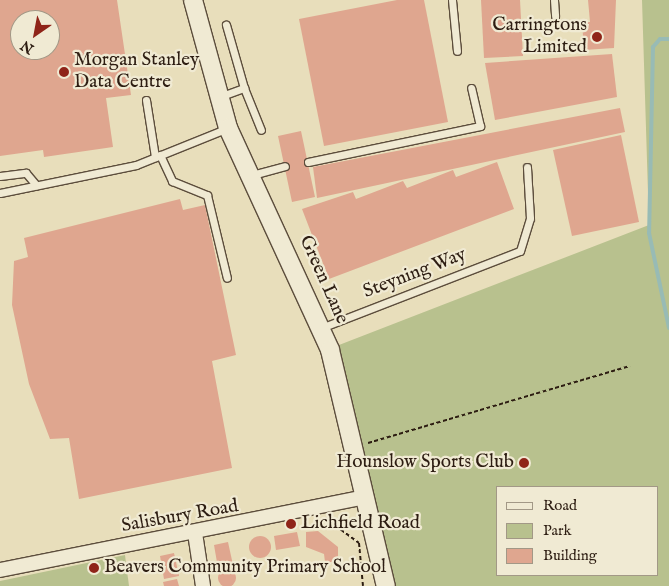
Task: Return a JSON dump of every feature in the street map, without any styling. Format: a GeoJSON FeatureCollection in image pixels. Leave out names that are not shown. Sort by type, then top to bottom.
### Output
{"type":"FeatureCollection","features":[{"type":"Feature","properties":{"kind":"street","name":"Green Lane"},"geometry":{"type":"LineString","coordinates":[[193,0],[228,128],[252,175],[321,328],[386,586]]}},
{"type":"Feature","properties":{"kind":"street","name":"Salisbury Road"},"geometry":{"type":"LineString","coordinates":[[0,570],[195,534],[365,497]]}},
{"type":"Feature","properties":{"kind":"street"},"geometry":{"type":"LineString","coordinates":[[195,534],[203,586]]}},
{"type":"Feature","properties":{"kind":"lane"},"geometry":{"type":"LineString","coordinates":[[452,0],[457,51]]}},
{"type":"Feature","properties":{"kind":"lane"},"geometry":{"type":"LineString","coordinates":[[554,0],[555,16]]}},
{"type":"Feature","properties":{"kind":"lane"},"geometry":{"type":"LineString","coordinates":[[226,26],[244,88],[261,130]]}},
{"type":"Feature","properties":{"kind":"lane"},"geometry":{"type":"LineString","coordinates":[[219,97],[244,88]]}},
{"type":"Feature","properties":{"kind":"lane"},"geometry":{"type":"LineString","coordinates":[[308,162],[480,126],[471,88]]}},
{"type":"Feature","properties":{"kind":"lane"},"geometry":{"type":"LineString","coordinates":[[146,100],[157,156],[172,181],[207,195],[227,278]]}},
{"type":"Feature","properties":{"kind":"lane"},"geometry":{"type":"LineString","coordinates":[[0,193],[136,165],[228,128]]}},
{"type":"Feature","properties":{"kind":"lane"},"geometry":{"type":"LineString","coordinates":[[252,175],[285,166]]}},
{"type":"Feature","properties":{"kind":"lane","name":"Steyning Way"},"geometry":{"type":"LineString","coordinates":[[321,328],[520,251],[530,218],[527,167]]}},
{"type":"Feature","properties":{"kind":"lane"},"geometry":{"type":"LineString","coordinates":[[0,176],[26,173],[36,185]]}},
{"type":"Feature","properties":{"kind":"path"},"geometry":{"type":"LineString","coordinates":[[370,452],[371,438],[630,366]]}},
{"type":"Feature","properties":{"kind":"path"},"geometry":{"type":"LineString","coordinates":[[314,509],[358,543],[363,586]]}},
{"type":"Feature","properties":{"kind":"green space"},"geometry":{"type":"Polygon","coordinates":[[[642,0],[669,0],[669,586],[395,586],[339,345],[649,225],[642,0]]]}},
{"type":"Feature","properties":{"kind":"green space","name":"Beavers Community Primary School"},"geometry":{"type":"Polygon","coordinates":[[[125,555],[129,586],[0,586],[0,581],[125,555]]]}},
{"type":"Feature","properties":{"kind":"building","name":"Morgan Stanley Data Centre"},"geometry":{"type":"Polygon","coordinates":[[[0,0],[117,0],[131,95],[106,98],[113,147],[44,157],[43,150],[0,156],[0,0]]]}},
{"type":"Feature","properties":{"kind":"building"},"geometry":{"type":"Polygon","coordinates":[[[397,0],[424,0],[448,122],[324,146],[299,19],[397,0]]]}},
{"type":"Feature","properties":{"kind":"building"},"geometry":{"type":"Polygon","coordinates":[[[481,0],[520,0],[523,56],[484,58],[481,0]]]}},
{"type":"Feature","properties":{"kind":"building"},"geometry":{"type":"Polygon","coordinates":[[[588,0],[616,0],[614,48],[584,50],[582,22],[590,22],[588,0]]]}},
{"type":"Feature","properties":{"kind":"building"},"geometry":{"type":"Polygon","coordinates":[[[612,54],[617,97],[495,120],[485,63],[612,54]]]}},
{"type":"Feature","properties":{"kind":"building"},"geometry":{"type":"Polygon","coordinates":[[[620,108],[625,132],[317,198],[313,167],[620,108]]]}},
{"type":"Feature","properties":{"kind":"building"},"geometry":{"type":"Polygon","coordinates":[[[301,131],[315,197],[292,202],[278,136],[301,131]]]}},
{"type":"Feature","properties":{"kind":"building"},"geometry":{"type":"Polygon","coordinates":[[[621,135],[639,222],[572,236],[553,150],[621,135]]]}},
{"type":"Feature","properties":{"kind":"building"},"geometry":{"type":"Polygon","coordinates":[[[497,162],[514,209],[329,279],[302,209],[353,192],[356,199],[403,181],[407,188],[453,170],[456,177],[497,162]]]}},
{"type":"Feature","properties":{"kind":"building"},"geometry":{"type":"Polygon","coordinates":[[[180,199],[183,210],[205,205],[236,355],[212,361],[232,468],[79,499],[69,438],[50,439],[29,384],[12,305],[14,261],[28,257],[24,238],[180,199]]]}},
{"type":"Feature","properties":{"kind":"building"},"geometry":{"type":"Polygon","coordinates":[[[318,531],[338,547],[338,562],[325,562],[324,554],[306,547],[306,532],[318,531]]]}},
{"type":"Feature","properties":{"kind":"building"},"geometry":{"type":"Polygon","coordinates":[[[297,532],[300,546],[276,550],[274,536],[297,532]]]}},
{"type":"Feature","properties":{"kind":"building"},"geometry":{"type":"Polygon","coordinates":[[[260,536],[268,539],[271,547],[268,555],[260,558],[252,555],[249,547],[252,539],[260,536]]]}},
{"type":"Feature","properties":{"kind":"building"},"geometry":{"type":"Polygon","coordinates":[[[228,542],[233,565],[218,568],[214,545],[228,542]]]}},
{"type":"Feature","properties":{"kind":"building"},"geometry":{"type":"Polygon","coordinates":[[[174,553],[179,576],[164,579],[160,556],[174,553]]]}},
{"type":"Feature","properties":{"kind":"building"},"geometry":{"type":"Polygon","coordinates":[[[227,569],[233,572],[236,578],[233,584],[227,587],[221,584],[218,578],[221,572],[227,569]]]}},
{"type":"Feature","properties":{"kind":"building"},"geometry":{"type":"Polygon","coordinates":[[[177,579],[179,586],[164,586],[163,582],[177,579]]]}},
{"type":"Feature","properties":{"kind":"waterway"},"geometry":{"type":"LineString","coordinates":[[669,39],[660,39],[653,47],[649,233],[669,328]]}},
{"type":"Feature","properties":{"kind":"place","name":"Carringtons Limited"},"geometry":{"type":"Point","coordinates":[597,37]}},
{"type":"Feature","properties":{"kind":"place","name":"Morgan Stanley Data Centre"},"geometry":{"type":"Point","coordinates":[64,72]}},
{"type":"Feature","properties":{"kind":"place","name":"Hounslow Sports Club"},"geometry":{"type":"Point","coordinates":[524,463]}},
{"type":"Feature","properties":{"kind":"place","name":"Lichfield Road"},"geometry":{"type":"Point","coordinates":[291,524]}},
{"type":"Feature","properties":{"kind":"place","name":"Beavers Community Primary School"},"geometry":{"type":"Point","coordinates":[94,568]}}]}
